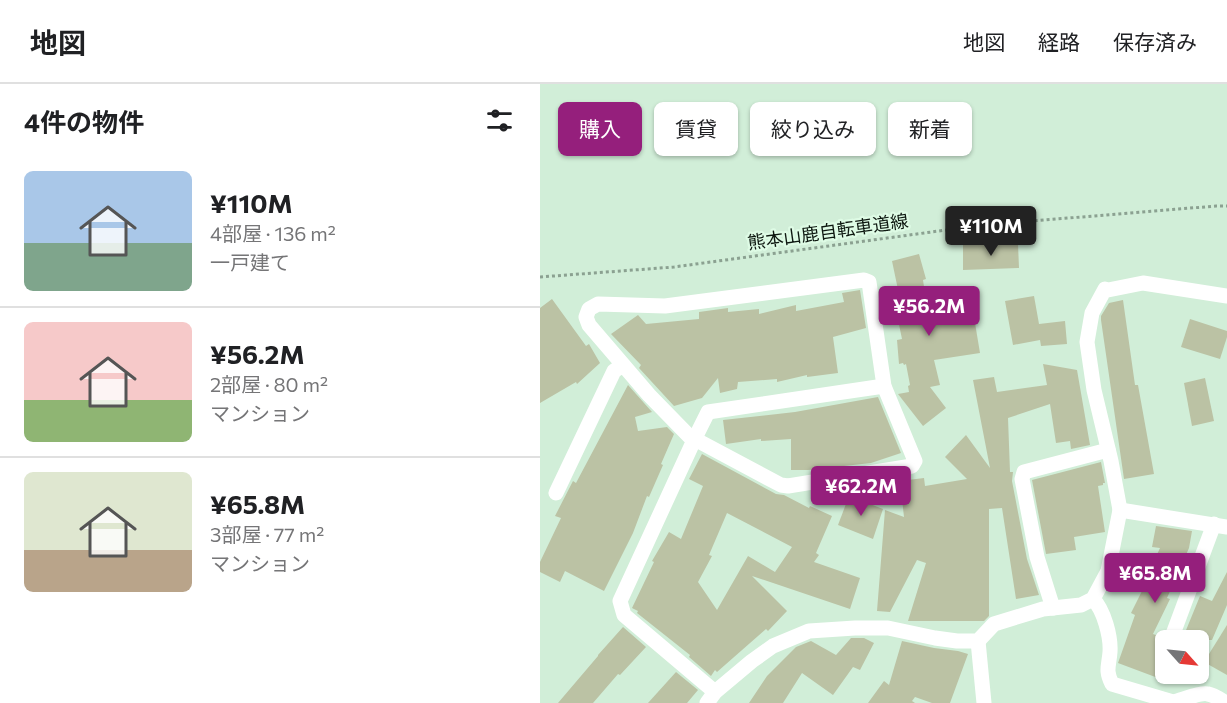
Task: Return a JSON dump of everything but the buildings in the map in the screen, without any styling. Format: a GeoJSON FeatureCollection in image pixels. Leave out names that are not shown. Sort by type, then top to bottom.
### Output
{"type":"FeatureCollection","features":[{"type":"Feature","properties":{"kind":"street"},"geometry":{"type":"LineString","coordinates":[[864,280],[869,282],[884,386],[915,461],[912,466],[788,486],[781,485],[689,436],[622,365],[589,325],[586,317],[589,309],[598,304],[665,306],[864,280]]}},
{"type":"Feature","properties":{"kind":"street"},"geometry":{"type":"LineString","coordinates":[[884,386],[708,412],[620,602],[624,615],[711,698],[752,660],[773,646],[809,631],[888,628],[946,640],[978,641],[994,624],[1043,609],[1081,605],[1093,599],[1108,572],[1120,510],[1094,390],[1087,342],[1092,313],[1105,289],[1143,283],[1227,296]]}},
{"type":"Feature","properties":{"kind":"street"},"geometry":{"type":"LineString","coordinates":[[556,493],[614,372],[622,365]]}},
{"type":"Feature","properties":{"kind":"street"},"geometry":{"type":"LineString","coordinates":[[1053,608],[1037,557],[1022,479],[1024,472],[1108,450]]}},
{"type":"Feature","properties":{"kind":"street"},"geometry":{"type":"LineString","coordinates":[[1120,510],[1221,525],[1175,630]]}},
{"type":"Feature","properties":{"kind":"street"},"geometry":{"type":"LineString","coordinates":[[1093,599],[1098,604],[1107,628],[1110,650],[1107,673],[1112,684],[1173,702],[1207,693],[1226,703]]}},
{"type":"Feature","properties":{"kind":"street"},"geometry":{"type":"LineString","coordinates":[[978,641],[984,703]]}},
{"type":"Feature","properties":{"kind":"path","name":"熊本山鹿自転車道線"},"geometry":{"type":"LineString","coordinates":[[540,277],[674,267],[983,225],[1227,206]]}}]}
